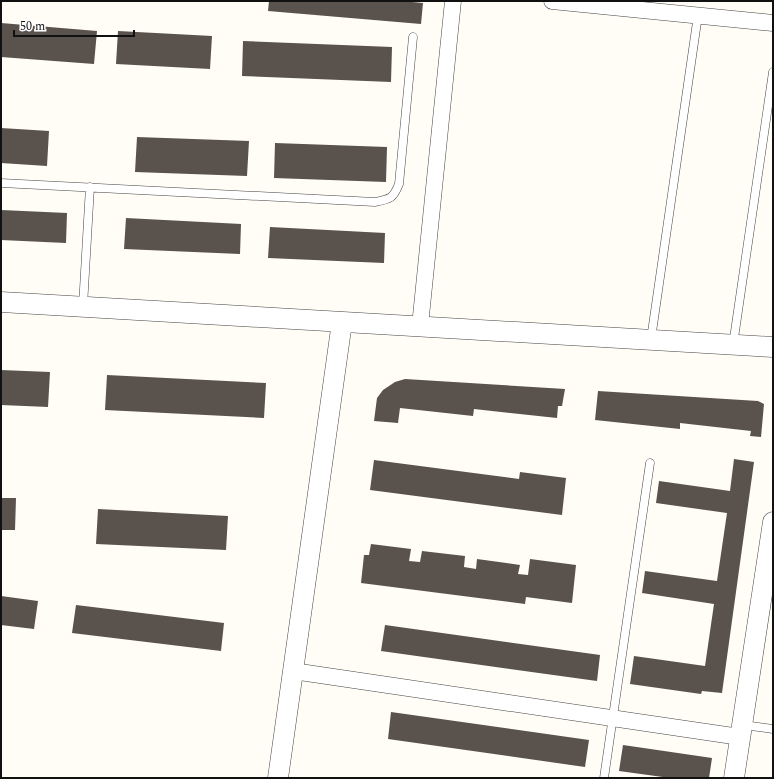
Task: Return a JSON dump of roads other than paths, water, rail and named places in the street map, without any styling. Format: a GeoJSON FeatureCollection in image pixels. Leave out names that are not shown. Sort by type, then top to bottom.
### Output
{"type":"FeatureCollection","features":[{"type":"Feature","properties":{"kind":"street"},"geometry":{"type":"LineString","coordinates":[[420,326],[453,1]]}},
{"type":"Feature","properties":{"kind":"street"},"geometry":{"type":"LineString","coordinates":[[552,1],[773,23]]}},
{"type":"Feature","properties":{"kind":"street"},"geometry":{"type":"LineString","coordinates":[[1,302],[773,347]]}},
{"type":"Feature","properties":{"kind":"street"},"geometry":{"type":"LineString","coordinates":[[278,778],[342,322]]}},
{"type":"Feature","properties":{"kind":"street"},"geometry":{"type":"LineString","coordinates":[[734,778],[773,522]]}},
{"type":"Feature","properties":{"kind":"street"},"geometry":{"type":"LineString","coordinates":[[293,671],[613,718],[741,731]]}},
{"type":"Feature","properties":{"kind":"lane"},"geometry":{"type":"LineString","coordinates":[[651,340],[698,15]]}},
{"type":"Feature","properties":{"kind":"lane"},"geometry":{"type":"LineString","coordinates":[[1,183],[375,202],[387,200],[394,195],[399,184],[413,37]]}},
{"type":"Feature","properties":{"kind":"lane"},"geometry":{"type":"LineString","coordinates":[[733,344],[773,72]]}},
{"type":"Feature","properties":{"kind":"lane"},"geometry":{"type":"LineString","coordinates":[[83,307],[90,187]]}},
{"type":"Feature","properties":{"kind":"lane"},"geometry":{"type":"LineString","coordinates":[[604,778],[650,463]]}},
{"type":"Feature","properties":{"kind":"lane"},"geometry":{"type":"LineString","coordinates":[[741,731],[773,729]]}}]}
